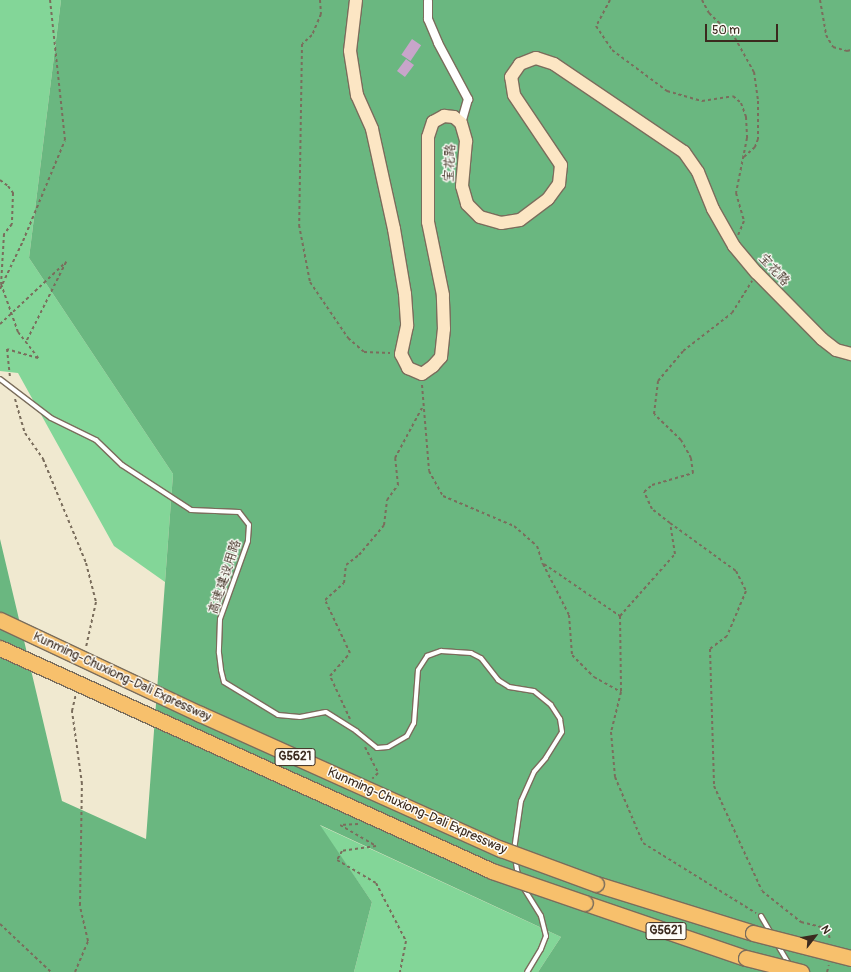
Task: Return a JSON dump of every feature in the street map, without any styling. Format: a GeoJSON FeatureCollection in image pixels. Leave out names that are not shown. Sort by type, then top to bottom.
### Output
{"type":"FeatureCollection","features":[{"type":"Feature","properties":{"kind":"highway","name":"Kunming-Chuxiong-Dali Expressway"},"geometry":{"type":"LineString","coordinates":[[0,620],[200,714],[493,845],[596,884],[753,933],[851,958]]}},
{"type":"Feature","properties":{"kind":"highway","name":"Kunming-Chuxiong-Dali Expressway"},"geometry":{"type":"LineString","coordinates":[[0,648],[492,871],[746,958],[801,972]]}},
{"type":"Feature","properties":{"kind":"main road"},"geometry":{"type":"LineString","coordinates":[[356,0],[350,51],[357,95],[372,129],[395,236],[405,294],[407,326],[400,354],[408,368],[422,374]]}},
{"type":"Feature","properties":{"kind":"main road","name":"宝花路"},"geometry":{"type":"LineString","coordinates":[[422,374],[441,356],[444,329],[443,295],[428,222],[428,137],[433,122],[444,116],[454,117],[462,123],[466,141],[462,186],[467,204],[480,217],[502,224],[520,220],[548,199],[559,184],[561,165],[514,95],[511,77],[520,64],[536,58],[554,64],[684,152],[698,172],[713,209],[730,241],[756,273],[822,339],[836,350],[851,354]]}},
{"type":"Feature","properties":{"kind":"street"},"geometry":{"type":"LineString","coordinates":[[428,1],[428,19],[438,43],[468,99],[462,123]]}},
{"type":"Feature","properties":{"kind":"lane","name":"高速建设用路"},"geometry":{"type":"LineString","coordinates":[[0,379],[51,418],[96,440],[122,465],[191,510],[239,512],[249,526],[248,541],[220,619],[219,653],[224,682],[278,715],[300,717],[326,712],[377,748],[388,747],[407,736],[414,722],[418,670],[427,656],[441,651],[471,653],[481,658],[498,680],[510,687],[534,691],[551,705],[560,719],[562,732],[546,758],[534,772],[521,801],[513,847],[519,880],[541,916],[546,936],[541,949],[527,972]]}},
{"type":"Feature","properties":{"kind":"lane"},"geometry":{"type":"LineString","coordinates":[[761,916],[794,972]]}},
{"type":"Feature","properties":{"kind":"path"},"geometry":{"type":"LineString","coordinates":[[0,289],[23,241],[66,140],[50,0]]}},
{"type":"Feature","properties":{"kind":"path"},"geometry":{"type":"LineString","coordinates":[[320,0],[321,14],[312,35],[302,44],[300,92],[299,225],[310,282],[348,338],[364,352],[400,354]]}},
{"type":"Feature","properties":{"kind":"path"},"geometry":{"type":"LineString","coordinates":[[610,0],[596,26],[612,50],[667,91],[702,101],[733,96],[741,103],[746,117],[747,138],[736,193],[744,221],[740,233],[730,241]]}},
{"type":"Feature","properties":{"kind":"path"},"geometry":{"type":"LineString","coordinates":[[702,0],[709,13],[735,38],[754,72],[758,101],[758,139],[755,148],[743,158]]}},
{"type":"Feature","properties":{"kind":"path"},"geometry":{"type":"LineString","coordinates":[[820,0],[826,35],[833,47],[847,51],[851,50]]}},
{"type":"Feature","properties":{"kind":"path"},"geometry":{"type":"LineString","coordinates":[[0,180],[8,186],[13,193],[12,224],[4,234],[2,286],[18,332],[38,358],[7,349],[11,386],[25,433],[43,459],[86,563],[96,602],[86,649]]}},
{"type":"Feature","properties":{"kind":"path"},"geometry":{"type":"LineString","coordinates":[[0,324],[66,262],[26,342]]}},
{"type":"Feature","properties":{"kind":"path"},"geometry":{"type":"LineString","coordinates":[[756,273],[732,313],[683,351],[658,381],[654,414],[680,440],[691,458],[693,473],[652,485],[644,492],[652,509],[736,572],[746,591],[727,636],[710,649],[714,786],[762,891],[801,922],[821,927],[829,935],[831,943]]}},
{"type":"Feature","properties":{"kind":"path"},"geometry":{"type":"LineString","coordinates":[[422,374],[423,406],[429,471],[442,496],[514,526],[537,546],[543,564],[569,615],[572,655],[594,677],[620,692]]}},
{"type":"Feature","properties":{"kind":"path"},"geometry":{"type":"LineString","coordinates":[[370,781],[378,773],[356,732],[330,676],[350,653],[326,600],[344,582],[346,565],[359,555],[384,525],[387,500],[398,485],[395,458],[423,406]]}},
{"type":"Feature","properties":{"kind":"path"},"geometry":{"type":"LineString","coordinates":[[670,523],[675,554],[620,616],[620,692],[611,732],[615,777],[644,843],[761,916]]}},
{"type":"Feature","properties":{"kind":"path"},"geometry":{"type":"LineString","coordinates":[[543,564],[620,616]]}},
{"type":"Feature","properties":{"kind":"path"},"geometry":{"type":"LineString","coordinates":[[74,972],[88,941],[80,905],[82,784],[72,711],[77,688]]}},
{"type":"Feature","properties":{"kind":"path"},"geometry":{"type":"LineString","coordinates":[[354,819],[358,824],[340,826],[376,846],[342,851],[337,860],[376,883],[406,941],[400,972]]}},
{"type":"Feature","properties":{"kind":"path"},"geometry":{"type":"LineString","coordinates":[[0,924],[51,972]]}},
{"type":"Feature","properties":{"kind":"path"},"geometry":{"type":"LineString","coordinates":[[827,972],[830,958]]}},
{"type":"Feature","properties":{"kind":"green space"},"geometry":{"type":"Polygon","coordinates":[[[0,0],[61,0],[29,258],[173,474],[165,582],[114,546],[18,373],[0,371],[0,0]]]}},
{"type":"Feature","properties":{"kind":"green space"},"geometry":{"type":"Polygon","coordinates":[[[61,0],[851,0],[851,972],[538,972],[561,937],[320,825],[372,902],[354,972],[0,972],[0,539],[62,801],[146,839],[173,474],[29,258],[61,0]]]}},
{"type":"Feature","properties":{"kind":"green space"},"geometry":{"type":"Polygon","coordinates":[[[319,825],[561,937],[538,972],[354,972],[372,902],[319,825]]]}},
{"type":"Feature","properties":{"kind":"building"},"geometry":{"type":"Polygon","coordinates":[[[412,39],[421,45],[410,61],[401,55],[412,39]]]}},
{"type":"Feature","properties":{"kind":"building"},"geometry":{"type":"Polygon","coordinates":[[[406,59],[414,65],[405,77],[397,71],[406,59]]]}}]}
